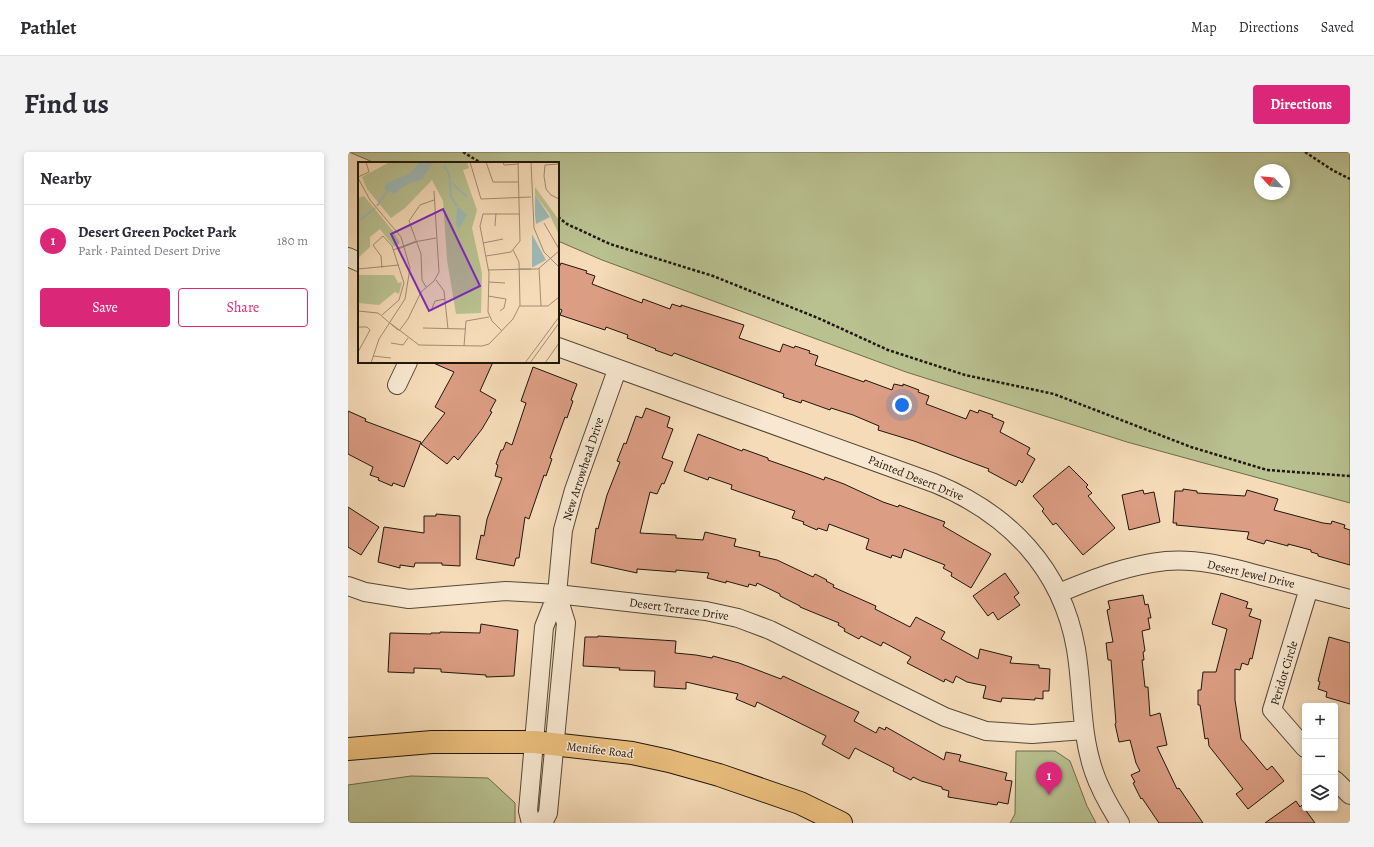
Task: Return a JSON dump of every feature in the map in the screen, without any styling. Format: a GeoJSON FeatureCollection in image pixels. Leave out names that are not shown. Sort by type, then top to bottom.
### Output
{"type":"FeatureCollection","features":[{"type":"Feature","properties":{"kind":"main road","name":"Menifee Road"},"geometry":{"type":"LineString","coordinates":[[348,749],[432,742],[544,743],[632,753],[669,761],[718,775],[800,803],[840,823]]}},
{"type":"Feature","properties":{"kind":"street"},"geometry":{"type":"LineString","coordinates":[[348,257],[358,262]]}},
{"type":"Feature","properties":{"kind":"street","name":"Painted Desert Drive"},"geometry":{"type":"LineString","coordinates":[[559,348],[918,476],[965,497],[989,511],[1012,531],[1038,560],[1059,593],[1068,613],[1076,650],[1084,730],[1094,772],[1100,789],[1120,823]]}},
{"type":"Feature","properties":{"kind":"street"},"geometry":{"type":"LineString","coordinates":[[398,385],[408,363]]}},
{"type":"Feature","properties":{"kind":"street","name":"New Arrowhead Drive"},"geometry":{"type":"LineString","coordinates":[[531,823],[528,811],[544,743],[566,623],[557,594],[563,530],[574,490],[617,370]]}},
{"type":"Feature","properties":{"kind":"street","name":"Desert Jewel Drive"},"geometry":{"type":"LineString","coordinates":[[1059,593],[1113,571],[1140,564],[1168,561],[1194,561],[1219,565],[1350,599]]}},
{"type":"Feature","properties":{"kind":"street","name":"Desert Terrace Drive"},"geometry":{"type":"LineString","coordinates":[[348,586],[365,592],[409,599],[500,592],[557,594],[706,611],[738,618],[770,630],[945,717],[986,731],[1032,734],[1084,730]]}},
{"type":"Feature","properties":{"kind":"street","name":"Peridot Circle"},"geometry":{"type":"LineString","coordinates":[[1302,745],[1272,710],[1309,588]]}},
{"type":"Feature","properties":{"kind":"street","name":"New Arrowhead Drive"},"geometry":{"type":"LineString","coordinates":[[543,823],[548,813],[544,743]]}},
{"type":"Feature","properties":{"kind":"street"},"geometry":{"type":"LineString","coordinates":[[1338,783],[1350,795]]}},
{"type":"Feature","properties":{"kind":"path"},"geometry":{"type":"LineString","coordinates":[[463,152],[479,162]]}},
{"type":"Feature","properties":{"kind":"path"},"geometry":{"type":"LineString","coordinates":[[1305,152],[1334,171],[1350,179]]}},
{"type":"Feature","properties":{"kind":"path"},"geometry":{"type":"LineString","coordinates":[[559,218],[568,224],[610,244],[713,276],[818,318],[888,350],[965,375],[1054,394],[1191,448],[1267,470],[1350,476]]}},
{"type":"Feature","properties":{"kind":"green space"},"geometry":{"type":"Polygon","coordinates":[[[349,152],[1350,152],[1350,503],[1127,442],[906,372],[602,260],[559,241],[559,162],[373,162],[349,152]]]}},
{"type":"Feature","properties":{"kind":"green space"},"geometry":{"type":"Polygon","coordinates":[[[1016,751],[1055,751],[1070,761],[1087,806],[1096,823],[1010,823],[1015,814],[1016,751]]]}},
{"type":"Feature","properties":{"kind":"green space"},"geometry":{"type":"Polygon","coordinates":[[[411,776],[488,778],[515,803],[515,823],[348,823],[348,785],[411,776]]]}},
{"type":"Feature","properties":{"kind":"building"},"geometry":{"type":"Polygon","coordinates":[[[561,263],[587,271],[586,273],[595,276],[592,284],[642,303],[643,299],[670,309],[672,304],[681,307],[681,305],[744,325],[739,338],[780,352],[783,344],[810,351],[809,353],[818,356],[815,365],[864,382],[865,380],[892,390],[894,384],[903,386],[903,384],[919,390],[918,392],[929,396],[926,404],[966,419],[970,410],[978,413],[979,410],[993,415],[992,417],[1004,422],[1000,432],[1030,448],[1027,454],[1035,459],[1022,483],[1019,480],[1016,486],[988,471],[989,469],[914,441],[878,430],[879,426],[853,415],[831,408],[830,410],[802,400],[801,403],[783,397],[784,394],[674,353],[672,356],[655,350],[656,349],[627,338],[628,335],[606,327],[605,330],[560,315],[562,310],[559,308],[559,268],[561,263]]]}},
{"type":"Feature","properties":{"kind":"building"},"geometry":{"type":"Polygon","coordinates":[[[433,363],[493,363],[480,391],[496,400],[490,411],[492,412],[482,429],[458,460],[454,456],[447,464],[421,444],[445,413],[435,407],[454,372],[433,363]]]}},
{"type":"Feature","properties":{"kind":"building"},"geometry":{"type":"Polygon","coordinates":[[[533,367],[577,384],[571,400],[573,401],[567,418],[565,417],[550,458],[552,459],[546,476],[544,475],[529,519],[525,517],[519,558],[516,558],[514,566],[476,559],[481,535],[484,536],[487,519],[502,478],[495,476],[498,465],[496,464],[501,450],[503,450],[506,442],[512,445],[526,403],[521,401],[533,367]]]}},
{"type":"Feature","properties":{"kind":"building"},"geometry":{"type":"Polygon","coordinates":[[[646,408],[670,417],[667,427],[673,429],[662,458],[673,462],[664,484],[662,483],[657,494],[650,492],[640,533],[676,535],[676,538],[703,540],[705,532],[736,539],[734,546],[760,552],[759,556],[777,560],[813,577],[815,574],[834,585],[833,587],[876,606],[875,609],[910,627],[916,617],[945,632],[941,639],[978,659],[980,649],[1012,657],[1010,663],[1039,665],[1039,668],[1050,669],[1049,691],[1043,691],[1043,699],[1035,698],[1035,700],[1002,698],[1001,702],[983,698],[986,686],[967,682],[956,676],[953,683],[945,679],[944,682],[907,663],[911,657],[883,642],[881,646],[861,636],[859,639],[844,631],[845,629],[838,625],[839,623],[800,607],[780,596],[780,594],[757,583],[756,586],[749,584],[748,587],[707,578],[709,573],[637,569],[637,573],[591,563],[596,528],[598,529],[607,495],[620,462],[617,461],[624,443],[626,444],[636,416],[642,418],[646,408]]]}},
{"type":"Feature","properties":{"kind":"building"},"geometry":{"type":"Polygon","coordinates":[[[348,411],[366,419],[365,421],[421,442],[404,487],[393,483],[392,486],[378,480],[379,478],[370,475],[373,467],[348,454],[348,411]]]}},
{"type":"Feature","properties":{"kind":"building"},"geometry":{"type":"Polygon","coordinates":[[[698,434],[742,451],[743,449],[768,458],[768,460],[824,480],[825,477],[883,502],[898,507],[899,505],[945,522],[943,526],[991,554],[971,588],[951,576],[952,573],[943,568],[945,565],[904,549],[901,558],[892,555],[891,558],[866,549],[869,539],[829,524],[827,531],[818,528],[817,530],[803,524],[804,522],[792,518],[795,511],[731,489],[732,485],[709,477],[708,480],[684,471],[698,434]]]}},
{"type":"Feature","properties":{"kind":"building"},"geometry":{"type":"Polygon","coordinates":[[[1069,466],[1088,485],[1086,487],[1092,493],[1088,496],[1115,528],[1083,555],[1056,523],[1053,525],[1042,511],[1044,509],[1033,496],[1069,466]]]}},
{"type":"Feature","properties":{"kind":"building"},"geometry":{"type":"Polygon","coordinates":[[[1183,489],[1197,491],[1197,493],[1245,496],[1247,490],[1278,499],[1274,510],[1323,523],[1331,524],[1332,521],[1345,525],[1344,528],[1350,530],[1350,565],[1318,556],[1318,554],[1311,552],[1311,550],[1288,544],[1288,546],[1266,540],[1264,544],[1247,539],[1249,532],[1176,525],[1177,523],[1173,523],[1175,491],[1183,491],[1183,489]]]}},
{"type":"Feature","properties":{"kind":"building"},"geometry":{"type":"Polygon","coordinates":[[[1143,490],[1144,494],[1154,492],[1160,522],[1129,530],[1122,495],[1143,490]]]}},
{"type":"Feature","properties":{"kind":"building"},"geometry":{"type":"Polygon","coordinates":[[[348,507],[379,527],[361,555],[348,547],[348,507]]]}},
{"type":"Feature","properties":{"kind":"building"},"geometry":{"type":"Polygon","coordinates":[[[436,514],[460,516],[460,566],[442,565],[442,563],[415,563],[414,567],[400,565],[400,568],[378,562],[384,527],[424,533],[424,516],[436,516],[436,514]]]}},
{"type":"Feature","properties":{"kind":"building"},"geometry":{"type":"Polygon","coordinates":[[[1005,573],[1019,593],[1014,597],[1020,605],[998,620],[993,612],[988,616],[973,596],[1005,573]]]}},
{"type":"Feature","properties":{"kind":"building"},"geometry":{"type":"Polygon","coordinates":[[[1221,593],[1248,602],[1246,608],[1252,609],[1249,616],[1261,620],[1252,659],[1250,658],[1248,665],[1242,663],[1240,670],[1235,669],[1235,700],[1241,739],[1267,770],[1272,766],[1284,781],[1248,809],[1236,794],[1243,789],[1209,746],[1208,738],[1205,739],[1200,705],[1198,705],[1198,690],[1201,690],[1203,672],[1216,672],[1227,629],[1212,624],[1221,593]]]}},
{"type":"Feature","properties":{"kind":"building"},"geometry":{"type":"Polygon","coordinates":[[[1143,595],[1145,605],[1148,604],[1151,618],[1148,618],[1150,629],[1142,631],[1145,651],[1143,652],[1144,660],[1142,660],[1145,687],[1148,687],[1150,716],[1160,713],[1167,745],[1157,747],[1177,789],[1179,788],[1203,823],[1159,823],[1142,798],[1141,799],[1133,783],[1135,782],[1131,775],[1140,771],[1136,763],[1130,740],[1119,742],[1115,724],[1111,660],[1108,660],[1106,643],[1113,642],[1107,610],[1110,609],[1108,601],[1143,595]]]}},
{"type":"Feature","properties":{"kind":"building"},"geometry":{"type":"Polygon","coordinates":[[[481,624],[518,630],[514,676],[486,677],[486,675],[441,672],[441,669],[414,668],[414,673],[388,672],[390,633],[480,633],[481,624]]]}},
{"type":"Feature","properties":{"kind":"building"},"geometry":{"type":"Polygon","coordinates":[[[598,636],[676,641],[675,653],[712,658],[713,656],[739,663],[781,679],[783,676],[859,712],[854,721],[876,733],[879,727],[885,730],[886,727],[944,760],[946,752],[961,755],[959,761],[1007,773],[1005,780],[1012,781],[1008,804],[998,802],[997,805],[948,797],[949,791],[942,789],[942,787],[913,777],[911,780],[893,771],[894,768],[855,748],[849,759],[822,744],[826,736],[757,702],[755,707],[736,699],[738,694],[686,682],[686,689],[654,687],[655,671],[619,670],[620,668],[583,666],[585,637],[598,636]]]}},
{"type":"Feature","properties":{"kind":"building"},"geometry":{"type":"Polygon","coordinates":[[[1329,637],[1350,643],[1350,704],[1326,697],[1327,692],[1318,689],[1320,682],[1318,681],[1329,637]]]}},
{"type":"Feature","properties":{"kind":"building"},"geometry":{"type":"Polygon","coordinates":[[[1296,801],[1300,807],[1302,805],[1302,811],[1306,811],[1315,823],[1265,823],[1296,801]]]}},
{"type":"Feature","properties":{"kind":"place","name":"Desert Green Pocket Park"},"geometry":{"type":"Point","coordinates":[1049,795]}}]}
